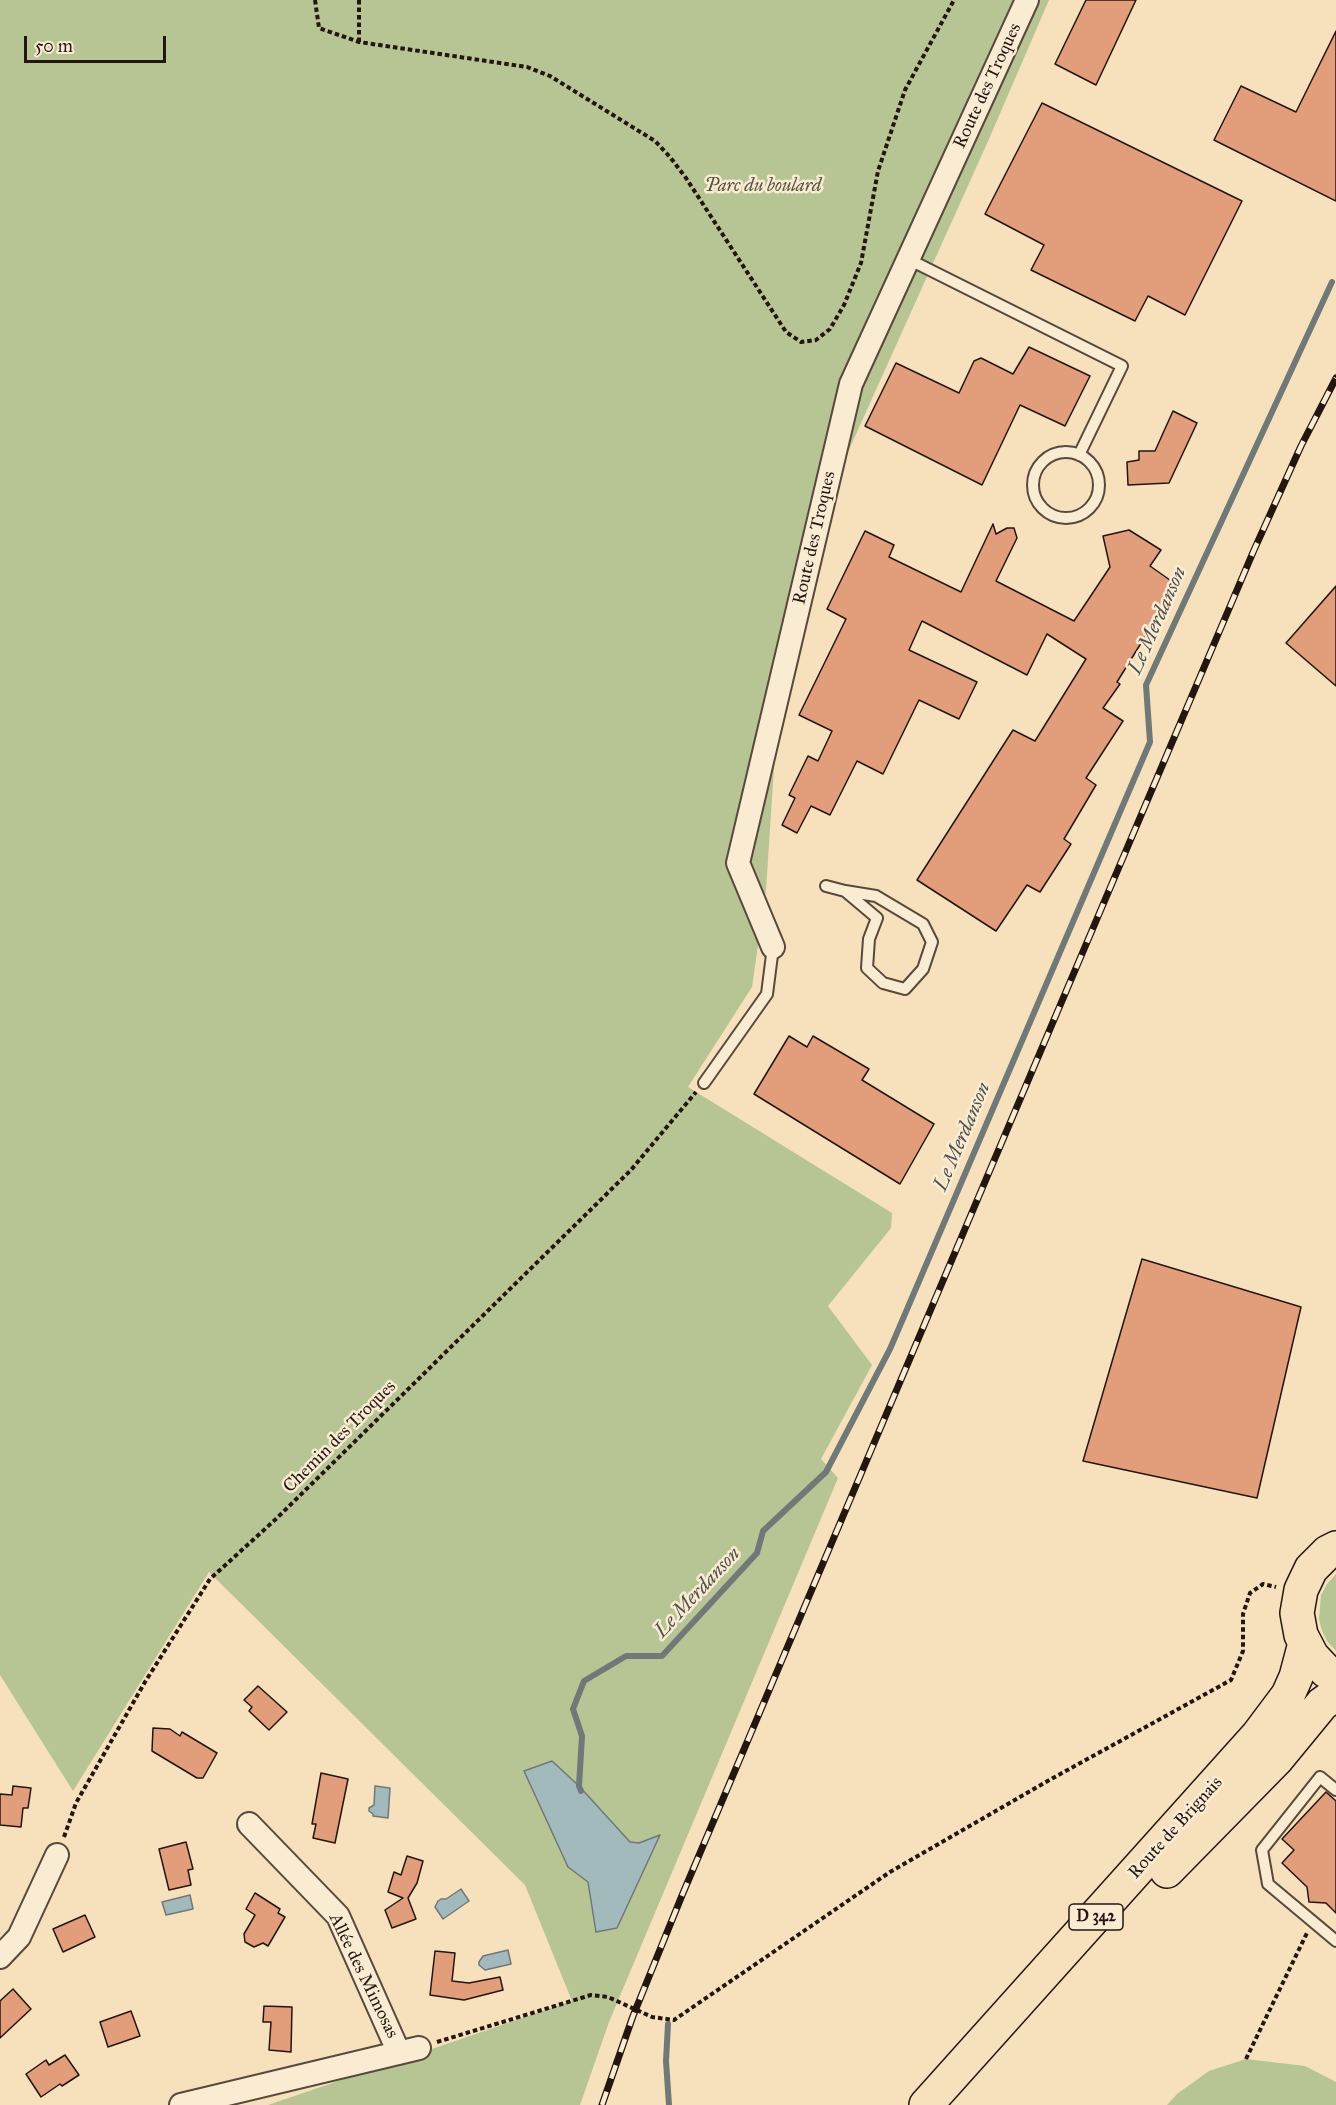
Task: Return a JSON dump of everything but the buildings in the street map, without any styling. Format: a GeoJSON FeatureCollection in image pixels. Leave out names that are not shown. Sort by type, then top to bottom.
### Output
{"type":"FeatureCollection","features":[{"type":"Feature","properties":{"kind":"main road"},"geometry":{"type":"LineString","coordinates":[[1333,1544],[1311,1569],[1301,1590],[1298,1612],[1301,1635],[1312,1656],[1326,1671],[1336,1676]]}},
{"type":"Feature","properties":{"kind":"main road","name":"Route de Brignais"},"geometry":{"type":"LineString","coordinates":[[926,2105],[1258,1735],[1288,1695],[1296,1677],[1305,1643]]}},
{"type":"Feature","properties":{"kind":"main road","name":"Route de Brignais"},"geometry":{"type":"LineString","coordinates":[[954,2105],[1190,1846],[1276,1760],[1322,1704],[1336,1695]]}},
{"type":"Feature","properties":{"kind":"street","name":"Route des Troques"},"geometry":{"type":"LineString","coordinates":[[772,947],[738,863],[851,384],[1027,0]]}},
{"type":"Feature","properties":{"kind":"street","name":"Allée des Mimosas"},"geometry":{"type":"LineString","coordinates":[[249,1824],[338,1916],[409,2050]]}},
{"type":"Feature","properties":{"kind":"street"},"geometry":{"type":"LineString","coordinates":[[0,1957],[19,1937],[57,1855]]}},
{"type":"Feature","properties":{"kind":"street"},"geometry":{"type":"LineString","coordinates":[[182,2105],[409,2050]]}},
{"type":"Feature","properties":{"kind":"lane"},"geometry":{"type":"LineString","coordinates":[[908,259],[1122,366],[1078,455]]}},
{"type":"Feature","properties":{"kind":"lane"},"geometry":{"type":"LineString","coordinates":[[1058,453],[1078,455],[1088,461],[1098,480],[1095,501],[1088,510],[1078,515],[1068,518],[1057,517],[1047,512],[1034,495],[1035,474],[1040,465],[1058,453]]}},
{"type":"Feature","properties":{"kind":"lane"},"geometry":{"type":"LineString","coordinates":[[826,886],[876,896],[923,924],[932,942],[923,969],[905,989],[883,983],[867,968],[869,939],[877,918],[845,891]]}},
{"type":"Feature","properties":{"kind":"lane","name":"Route des Troques"},"geometry":{"type":"LineString","coordinates":[[704,1083],[767,994],[772,947]]}},
{"type":"Feature","properties":{"kind":"lane"},"geometry":{"type":"LineString","coordinates":[[1336,1790],[1320,1777],[1262,1850],[1268,1884],[1336,1941]]}},
{"type":"Feature","properties":{"kind":"path"},"geometry":{"type":"LineString","coordinates":[[315,0],[319,28],[359,42],[527,67],[550,76],[654,141],[686,178],[786,332],[801,342],[816,340],[830,329],[844,305],[861,263],[878,171],[905,90],[954,0]]}},
{"type":"Feature","properties":{"kind":"path"},"geometry":{"type":"LineString","coordinates":[[359,0],[359,42]]}},
{"type":"Feature","properties":{"kind":"path","name":"Chemin des Troques"},"geometry":{"type":"LineString","coordinates":[[57,1855],[76,1803],[145,1682],[210,1579],[285,1511],[631,1170],[704,1083]]}},
{"type":"Feature","properties":{"kind":"path"},"geometry":{"type":"LineString","coordinates":[[409,2050],[591,1995],[608,1997],[652,2017],[674,2019],[890,1872],[1053,1778],[1231,1680],[1243,1651],[1243,1614],[1250,1593],[1263,1584],[1285,1590],[1301,1590]]}},
{"type":"Feature","properties":{"kind":"path"},"geometry":{"type":"LineString","coordinates":[[1246,2059],[1312,1921]]}},
{"type":"Feature","properties":{"kind":"green space","name":"Parc du boulard"},"geometry":{"type":"Polygon","coordinates":[[[0,0],[1049,0],[816,523],[783,630],[766,890],[752,987],[688,1087],[892,1213],[891,1228],[828,1306],[872,1365],[821,1459],[838,1478],[609,2022],[580,2105],[268,2105],[572,2001],[525,1885],[209,1572],[73,1791],[0,1675],[0,0]]]}},
{"type":"Feature","properties":{"kind":"green space"},"geometry":{"type":"Polygon","coordinates":[[[1336,1574],[1336,1651],[1327,1641],[1319,1619],[1321,1595],[1336,1574]]]}},
{"type":"Feature","properties":{"kind":"green space"},"geometry":{"type":"Polygon","coordinates":[[[1246,2059],[1305,2066],[1336,2082],[1336,2105],[1167,2105],[1177,2094],[1209,2071],[1246,2059]]]}},
{"type":"Feature","properties":{"kind":"water"},"geometry":{"type":"Polygon","coordinates":[[[552,1761],[579,1786],[630,1842],[639,1843],[660,1835],[617,1928],[596,1932],[588,1882],[568,1867],[524,1771],[552,1761]]]}},
{"type":"Feature","properties":{"kind":"water"},"geometry":{"type":"Polygon","coordinates":[[[375,1786],[390,1788],[388,1818],[373,1816],[369,1811],[369,1808],[374,1805],[375,1786]]]}},
{"type":"Feature","properties":{"kind":"water"},"geometry":{"type":"Polygon","coordinates":[[[461,1889],[469,1901],[443,1919],[435,1907],[438,1901],[446,1899],[461,1889]]]}},
{"type":"Feature","properties":{"kind":"water"},"geometry":{"type":"Polygon","coordinates":[[[190,1895],[193,1909],[166,1915],[162,1902],[190,1895]]]}},
{"type":"Feature","properties":{"kind":"water"},"geometry":{"type":"Polygon","coordinates":[[[508,1950],[511,1964],[485,1970],[479,1965],[483,1956],[508,1950]]]}},
{"type":"Feature","properties":{"kind":"waterway","name":"Le Merdanson"},"geometry":{"type":"LineString","coordinates":[[581,1791],[579,1786],[582,1736],[573,1709],[584,1681],[626,1656],[662,1656],[757,1553],[763,1531],[826,1472],[890,1349],[1150,742],[1146,685],[1332,282]]}},
{"type":"Feature","properties":{"kind":"waterway","name":"Le Merdanson"},"geometry":{"type":"LineString","coordinates":[[668,2024],[666,2061],[669,2105]]}},
{"type":"Feature","properties":{"kind":"railway"},"geometry":{"type":"LineString","coordinates":[[602,2105],[633,2016],[683,1893],[987,1177],[1254,550],[1301,446],[1336,378]]}}]}
